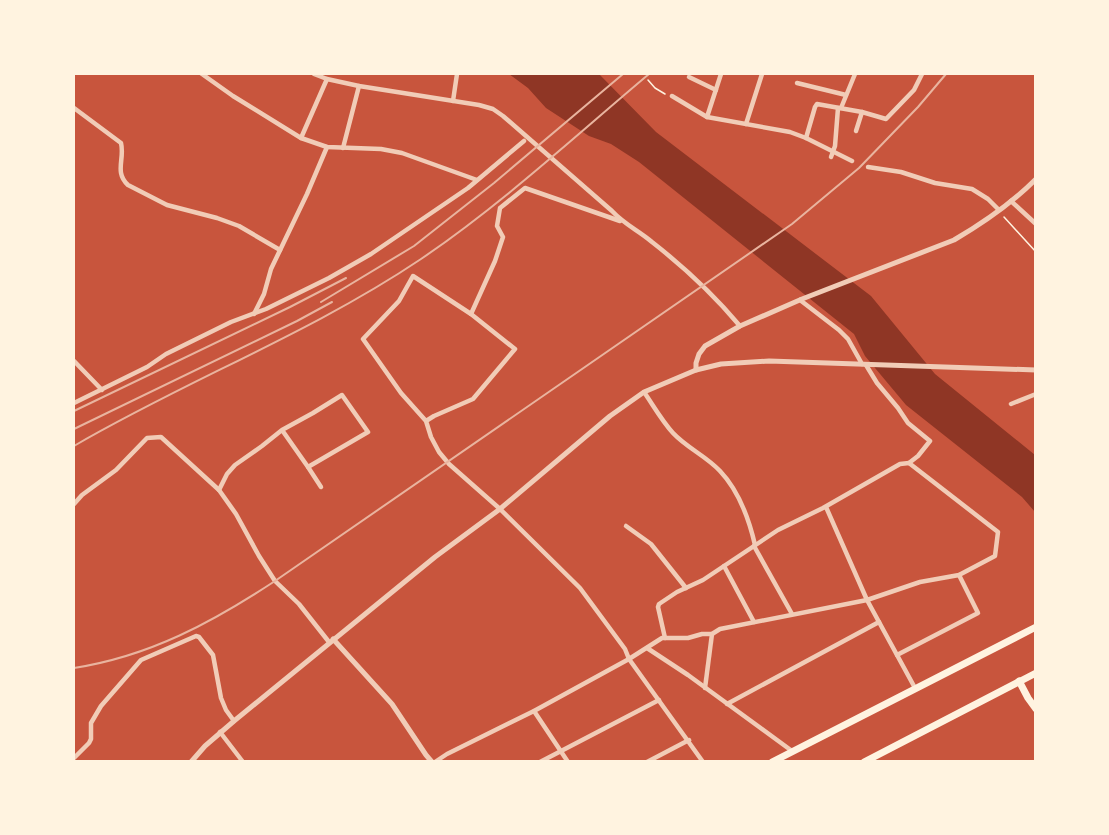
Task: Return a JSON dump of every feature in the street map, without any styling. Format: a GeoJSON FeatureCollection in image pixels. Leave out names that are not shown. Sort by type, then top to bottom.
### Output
{"type":"FeatureCollection","features":[{"type":"Feature","properties":{"kind":"highway"},"geometry":{"type":"LineString","coordinates":[[772,762],[1035,627]]}},
{"type":"Feature","properties":{"kind":"highway"},"geometry":{"type":"LineString","coordinates":[[864,762],[1035,673]]}},
{"type":"Feature","properties":{"kind":"highway"},"geometry":{"type":"LineString","coordinates":[[1020,681],[1035,709]]}},
{"type":"Feature","properties":{"kind":"street"},"geometry":{"type":"LineString","coordinates":[[202,74],[233,96],[302,138],[327,147],[381,149],[402,153],[477,180]]}},
{"type":"Feature","properties":{"kind":"street"},"geometry":{"type":"LineString","coordinates":[[314,74],[359,86],[453,100],[493,109],[622,222],[651,241],[697,281],[740,326]]}},
{"type":"Feature","properties":{"kind":"street"},"geometry":{"type":"LineString","coordinates":[[453,100],[457,74]]}},
{"type":"Feature","properties":{"kind":"street"},"geometry":{"type":"LineString","coordinates":[[707,117],[721,74]]}},
{"type":"Feature","properties":{"kind":"street"},"geometry":{"type":"LineString","coordinates":[[746,123],[762,74]]}},
{"type":"Feature","properties":{"kind":"street"},"geometry":{"type":"LineString","coordinates":[[832,154],[840,108],[855,74]]}},
{"type":"Feature","properties":{"kind":"street"},"geometry":{"type":"LineString","coordinates":[[806,138],[817,104],[862,112],[886,120],[914,90],[921,74]]}},
{"type":"Feature","properties":{"kind":"street"},"geometry":{"type":"LineString","coordinates":[[689,77],[716,90]]}},
{"type":"Feature","properties":{"kind":"street"},"geometry":{"type":"LineString","coordinates":[[302,138],[327,79]]}},
{"type":"Feature","properties":{"kind":"street"},"geometry":{"type":"LineString","coordinates":[[797,83],[846,95]]}},
{"type":"Feature","properties":{"kind":"street"},"geometry":{"type":"LineString","coordinates":[[343,148],[359,86]]}},
{"type":"Feature","properties":{"kind":"street"},"geometry":{"type":"LineString","coordinates":[[672,96],[707,117],[790,132],[806,138],[832,154],[852,161]]}},
{"type":"Feature","properties":{"kind":"street"},"geometry":{"type":"LineString","coordinates":[[74,108],[121,143],[120,175],[128,185],[167,205],[239,226],[280,250]]}},
{"type":"Feature","properties":{"kind":"street"},"geometry":{"type":"LineString","coordinates":[[856,131],[862,112]]}},
{"type":"Feature","properties":{"kind":"street"},"geometry":{"type":"LineString","coordinates":[[74,403],[147,367],[166,354],[231,322],[266,309],[363,259],[468,188],[524,141]]}},
{"type":"Feature","properties":{"kind":"street"},"geometry":{"type":"LineString","coordinates":[[254,314],[264,294],[271,269],[327,147]]}},
{"type":"Feature","properties":{"kind":"street"},"geometry":{"type":"LineString","coordinates":[[868,167],[901,172],[935,183],[972,189],[988,199],[999,210]]}},
{"type":"Feature","properties":{"kind":"street"},"geometry":{"type":"LineString","coordinates":[[696,370],[699,354],[705,346],[740,326],[801,299],[954,240],[1011,201],[1035,178]]}},
{"type":"Feature","properties":{"kind":"street"},"geometry":{"type":"LineString","coordinates":[[471,314],[495,261],[503,237],[496,226],[500,208],[525,188],[622,222]]}},
{"type":"Feature","properties":{"kind":"street"},"geometry":{"type":"LineString","coordinates":[[1011,201],[1035,224]]}},
{"type":"Feature","properties":{"kind":"street"},"geometry":{"type":"LineString","coordinates":[[426,421],[473,399],[515,349],[471,314],[413,276],[399,301],[363,339],[401,393],[426,421],[435,444],[449,464],[500,509],[580,588],[703,762]]}},
{"type":"Feature","properties":{"kind":"street"},"geometry":{"type":"LineString","coordinates":[[665,638],[659,604],[703,580],[778,530],[826,507],[900,464],[909,463],[930,441],[908,423],[877,383],[848,339],[801,299]]}},
{"type":"Feature","properties":{"kind":"street"},"geometry":{"type":"LineString","coordinates":[[74,361],[102,390]]}},
{"type":"Feature","properties":{"kind":"street"},"geometry":{"type":"LineString","coordinates":[[191,762],[220,732],[331,641],[435,557],[500,509],[610,416],[644,392],[696,370],[721,364],[761,361],[1035,370]]}},
{"type":"Feature","properties":{"kind":"street"},"geometry":{"type":"LineString","coordinates":[[644,392],[672,432],[686,446],[719,470],[730,484],[744,510],[755,546],[792,614]]}},
{"type":"Feature","properties":{"kind":"street"},"geometry":{"type":"LineString","coordinates":[[1011,404],[1035,394]]}},
{"type":"Feature","properties":{"kind":"street"},"geometry":{"type":"LineString","coordinates":[[219,490],[227,474],[235,465],[282,430],[342,395],[368,432],[308,467]]}},
{"type":"Feature","properties":{"kind":"street"},"geometry":{"type":"LineString","coordinates":[[282,430],[321,487]]}},
{"type":"Feature","properties":{"kind":"street"},"geometry":{"type":"LineString","coordinates":[[74,504],[82,495],[117,470],[147,438],[161,437],[219,490],[236,514],[275,581],[392,704],[434,762],[534,711],[629,659],[662,638],[688,638],[712,634],[720,629],[867,600],[920,582],[959,575],[995,556],[998,532],[909,463]]}},
{"type":"Feature","properties":{"kind":"street"},"geometry":{"type":"LineString","coordinates":[[826,507],[867,600],[915,688]]}},
{"type":"Feature","properties":{"kind":"street"},"geometry":{"type":"LineString","coordinates":[[626,526],[651,544],[686,588]]}},
{"type":"Feature","properties":{"kind":"street"},"geometry":{"type":"LineString","coordinates":[[724,566],[754,622]]}},
{"type":"Feature","properties":{"kind":"street"},"geometry":{"type":"LineString","coordinates":[[897,655],[978,613],[959,575]]}},
{"type":"Feature","properties":{"kind":"street"},"geometry":{"type":"LineString","coordinates":[[727,704],[879,622]]}},
{"type":"Feature","properties":{"kind":"street"},"geometry":{"type":"LineString","coordinates":[[705,688],[712,634]]}},
{"type":"Feature","properties":{"kind":"street"},"geometry":{"type":"LineString","coordinates":[[74,758],[89,743],[91,723],[101,706],[141,660],[196,636],[213,655],[221,698],[226,711],[234,721]]}},
{"type":"Feature","properties":{"kind":"street"},"geometry":{"type":"LineString","coordinates":[[647,648],[792,751]]}},
{"type":"Feature","properties":{"kind":"street"},"geometry":{"type":"LineString","coordinates":[[540,762],[659,700]]}},
{"type":"Feature","properties":{"kind":"street"},"geometry":{"type":"LineString","coordinates":[[534,711],[568,762]]}},
{"type":"Feature","properties":{"kind":"street"},"geometry":{"type":"LineString","coordinates":[[220,732],[243,762]]}},
{"type":"Feature","properties":{"kind":"street"},"geometry":{"type":"LineString","coordinates":[[647,762],[689,740]]}},
{"type":"Feature","properties":{"kind":"path"},"geometry":{"type":"LineString","coordinates":[[648,80],[658,91],[672,96]]}},
{"type":"Feature","properties":{"kind":"path"},"geometry":{"type":"LineString","coordinates":[[1005,219],[1035,252]]}},
{"type":"Feature","properties":{"kind":"shaded area"},"geometry":{"type":"Polygon","coordinates":[[[509,74],[599,74],[656,132],[871,296],[935,374],[1035,455],[1035,512],[1022,497],[906,405],[865,356],[854,334],[639,162],[611,144],[589,136],[546,108],[528,88],[509,74]]]}},
{"type":"Feature","properties":{"kind":"railway"},"geometry":{"type":"LineString","coordinates":[[321,302],[414,246],[494,183],[623,74]]}},
{"type":"Feature","properties":{"kind":"railway"},"geometry":{"type":"LineString","coordinates":[[74,446],[160,399],[336,310],[421,259],[509,193],[649,74]]}},
{"type":"Feature","properties":{"kind":"railway"},"geometry":{"type":"LineString","coordinates":[[74,668],[102,663],[179,636],[227,611],[275,581],[792,224],[859,168],[918,107],[946,74]]}},
{"type":"Feature","properties":{"kind":"railway"},"geometry":{"type":"LineString","coordinates":[[74,411],[346,278]]}},
{"type":"Feature","properties":{"kind":"railway"},"geometry":{"type":"LineString","coordinates":[[74,429],[332,302]]}}]}
